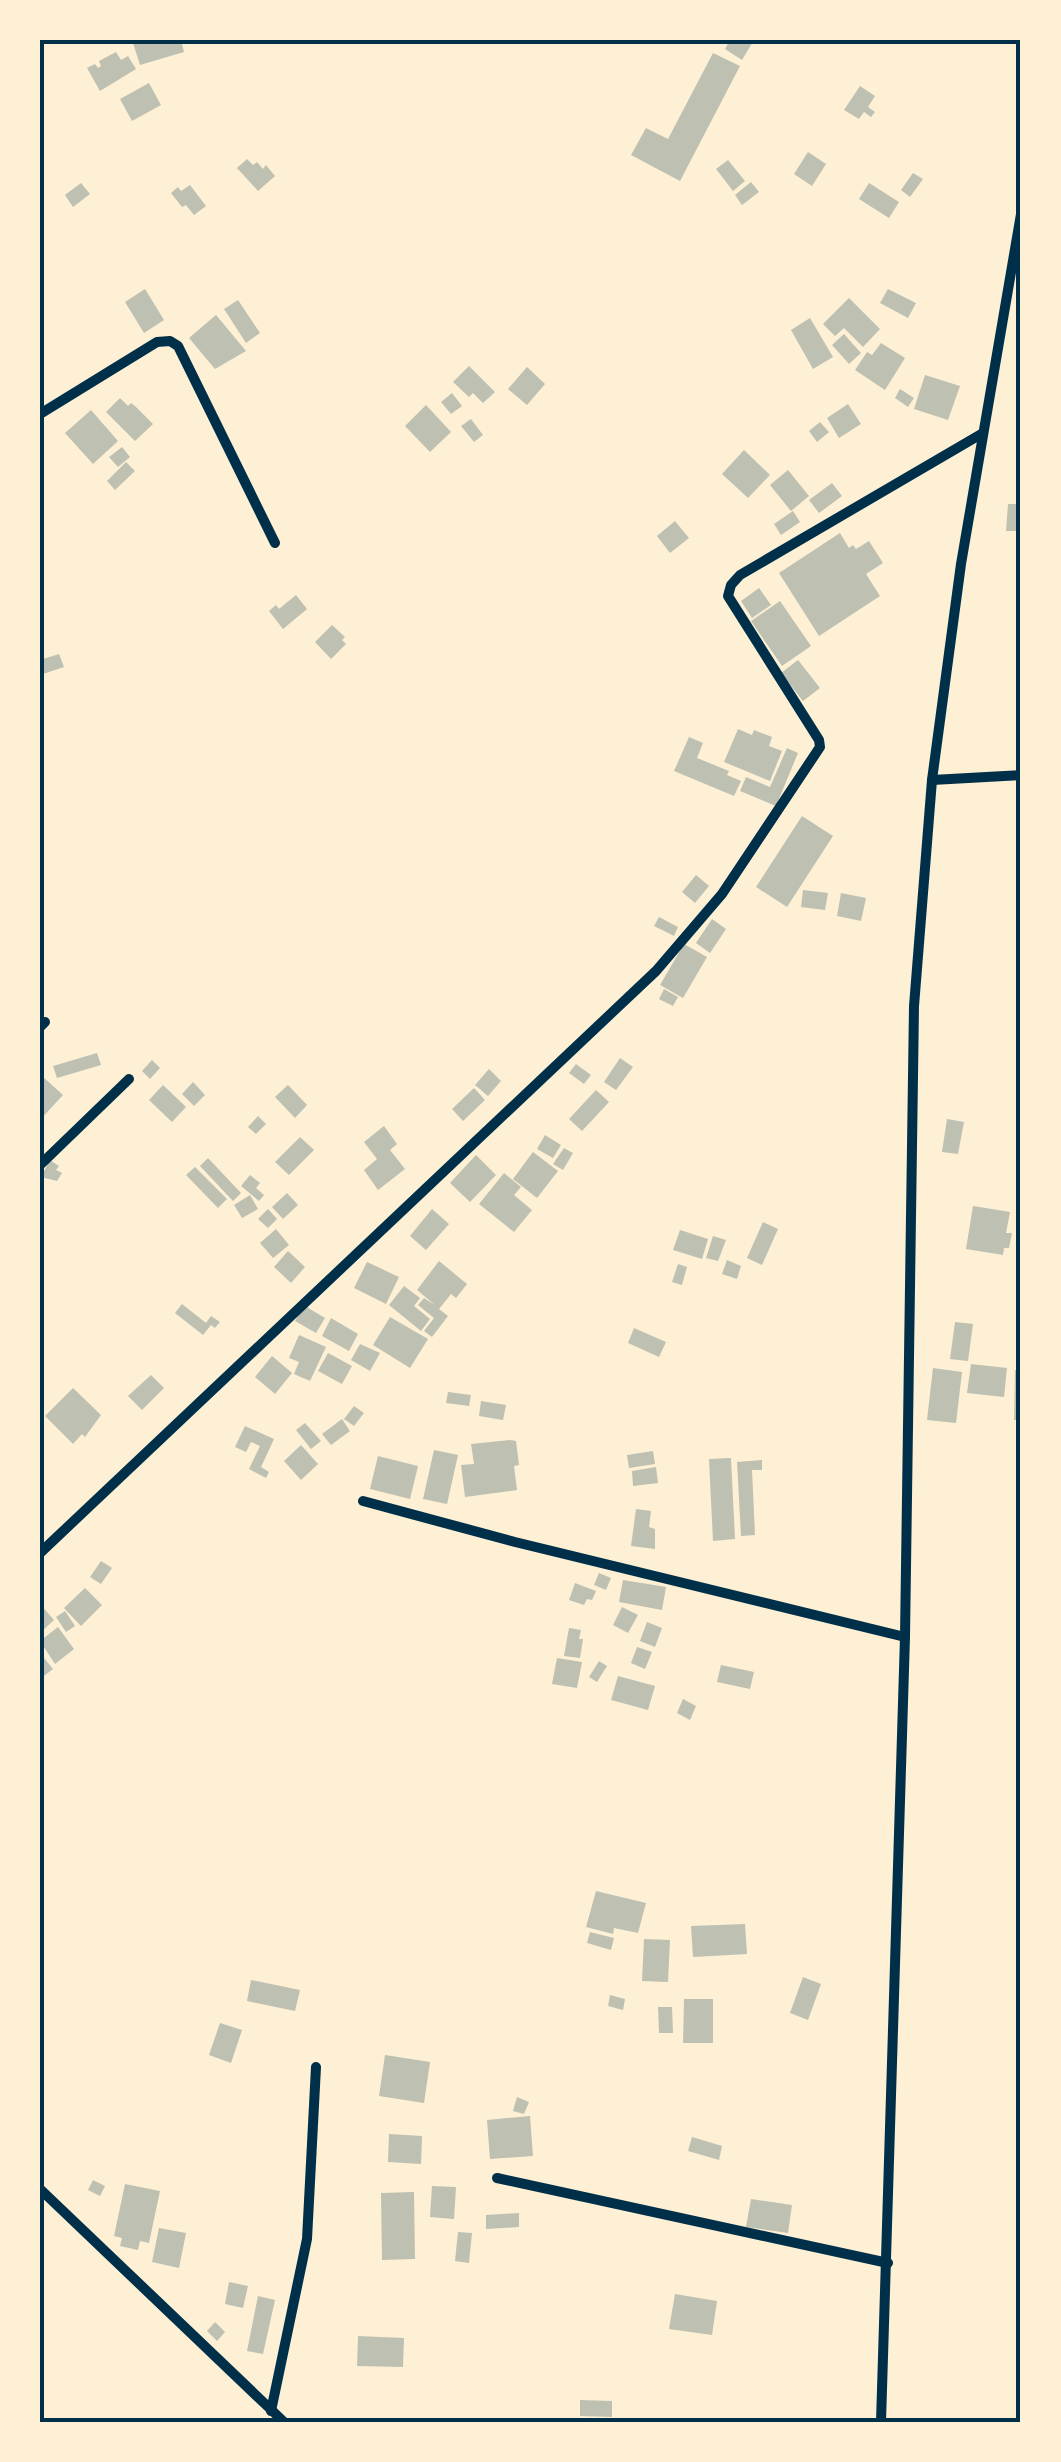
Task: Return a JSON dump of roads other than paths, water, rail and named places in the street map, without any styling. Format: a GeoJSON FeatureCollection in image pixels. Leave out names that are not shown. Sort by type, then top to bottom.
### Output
{"type":"FeatureCollection","features":[{"type":"Feature","properties":{"kind":"street"},"geometry":{"type":"LineString","coordinates":[[881,2422],[906,1637],[914,1006],[932,780],[960,564],[1021,214]]}},
{"type":"Feature","properties":{"kind":"street"},"geometry":{"type":"LineString","coordinates":[[40,414],[157,342],[170,341],[178,346],[275,543]]}},
{"type":"Feature","properties":{"kind":"street"},"geometry":{"type":"LineString","coordinates":[[40,1553],[656,971],[722,894],[820,746],[728,596],[730,585],[983,434]]}},
{"type":"Feature","properties":{"kind":"street"},"geometry":{"type":"LineString","coordinates":[[932,780],[1021,775]]}},
{"type":"Feature","properties":{"kind":"street"},"geometry":{"type":"LineString","coordinates":[[40,1165],[128,1080]]}},
{"type":"Feature","properties":{"kind":"street"},"geometry":{"type":"LineString","coordinates":[[364,1502],[906,1637]]}},
{"type":"Feature","properties":{"kind":"street"},"geometry":{"type":"LineString","coordinates":[[271,2410],[307,2239],[316,2067]]}},
{"type":"Feature","properties":{"kind":"street"},"geometry":{"type":"LineString","coordinates":[[497,2178],[888,2264]]}},
{"type":"Feature","properties":{"kind":"street"},"geometry":{"type":"LineString","coordinates":[[40,2189],[284,2422]]}}]}
